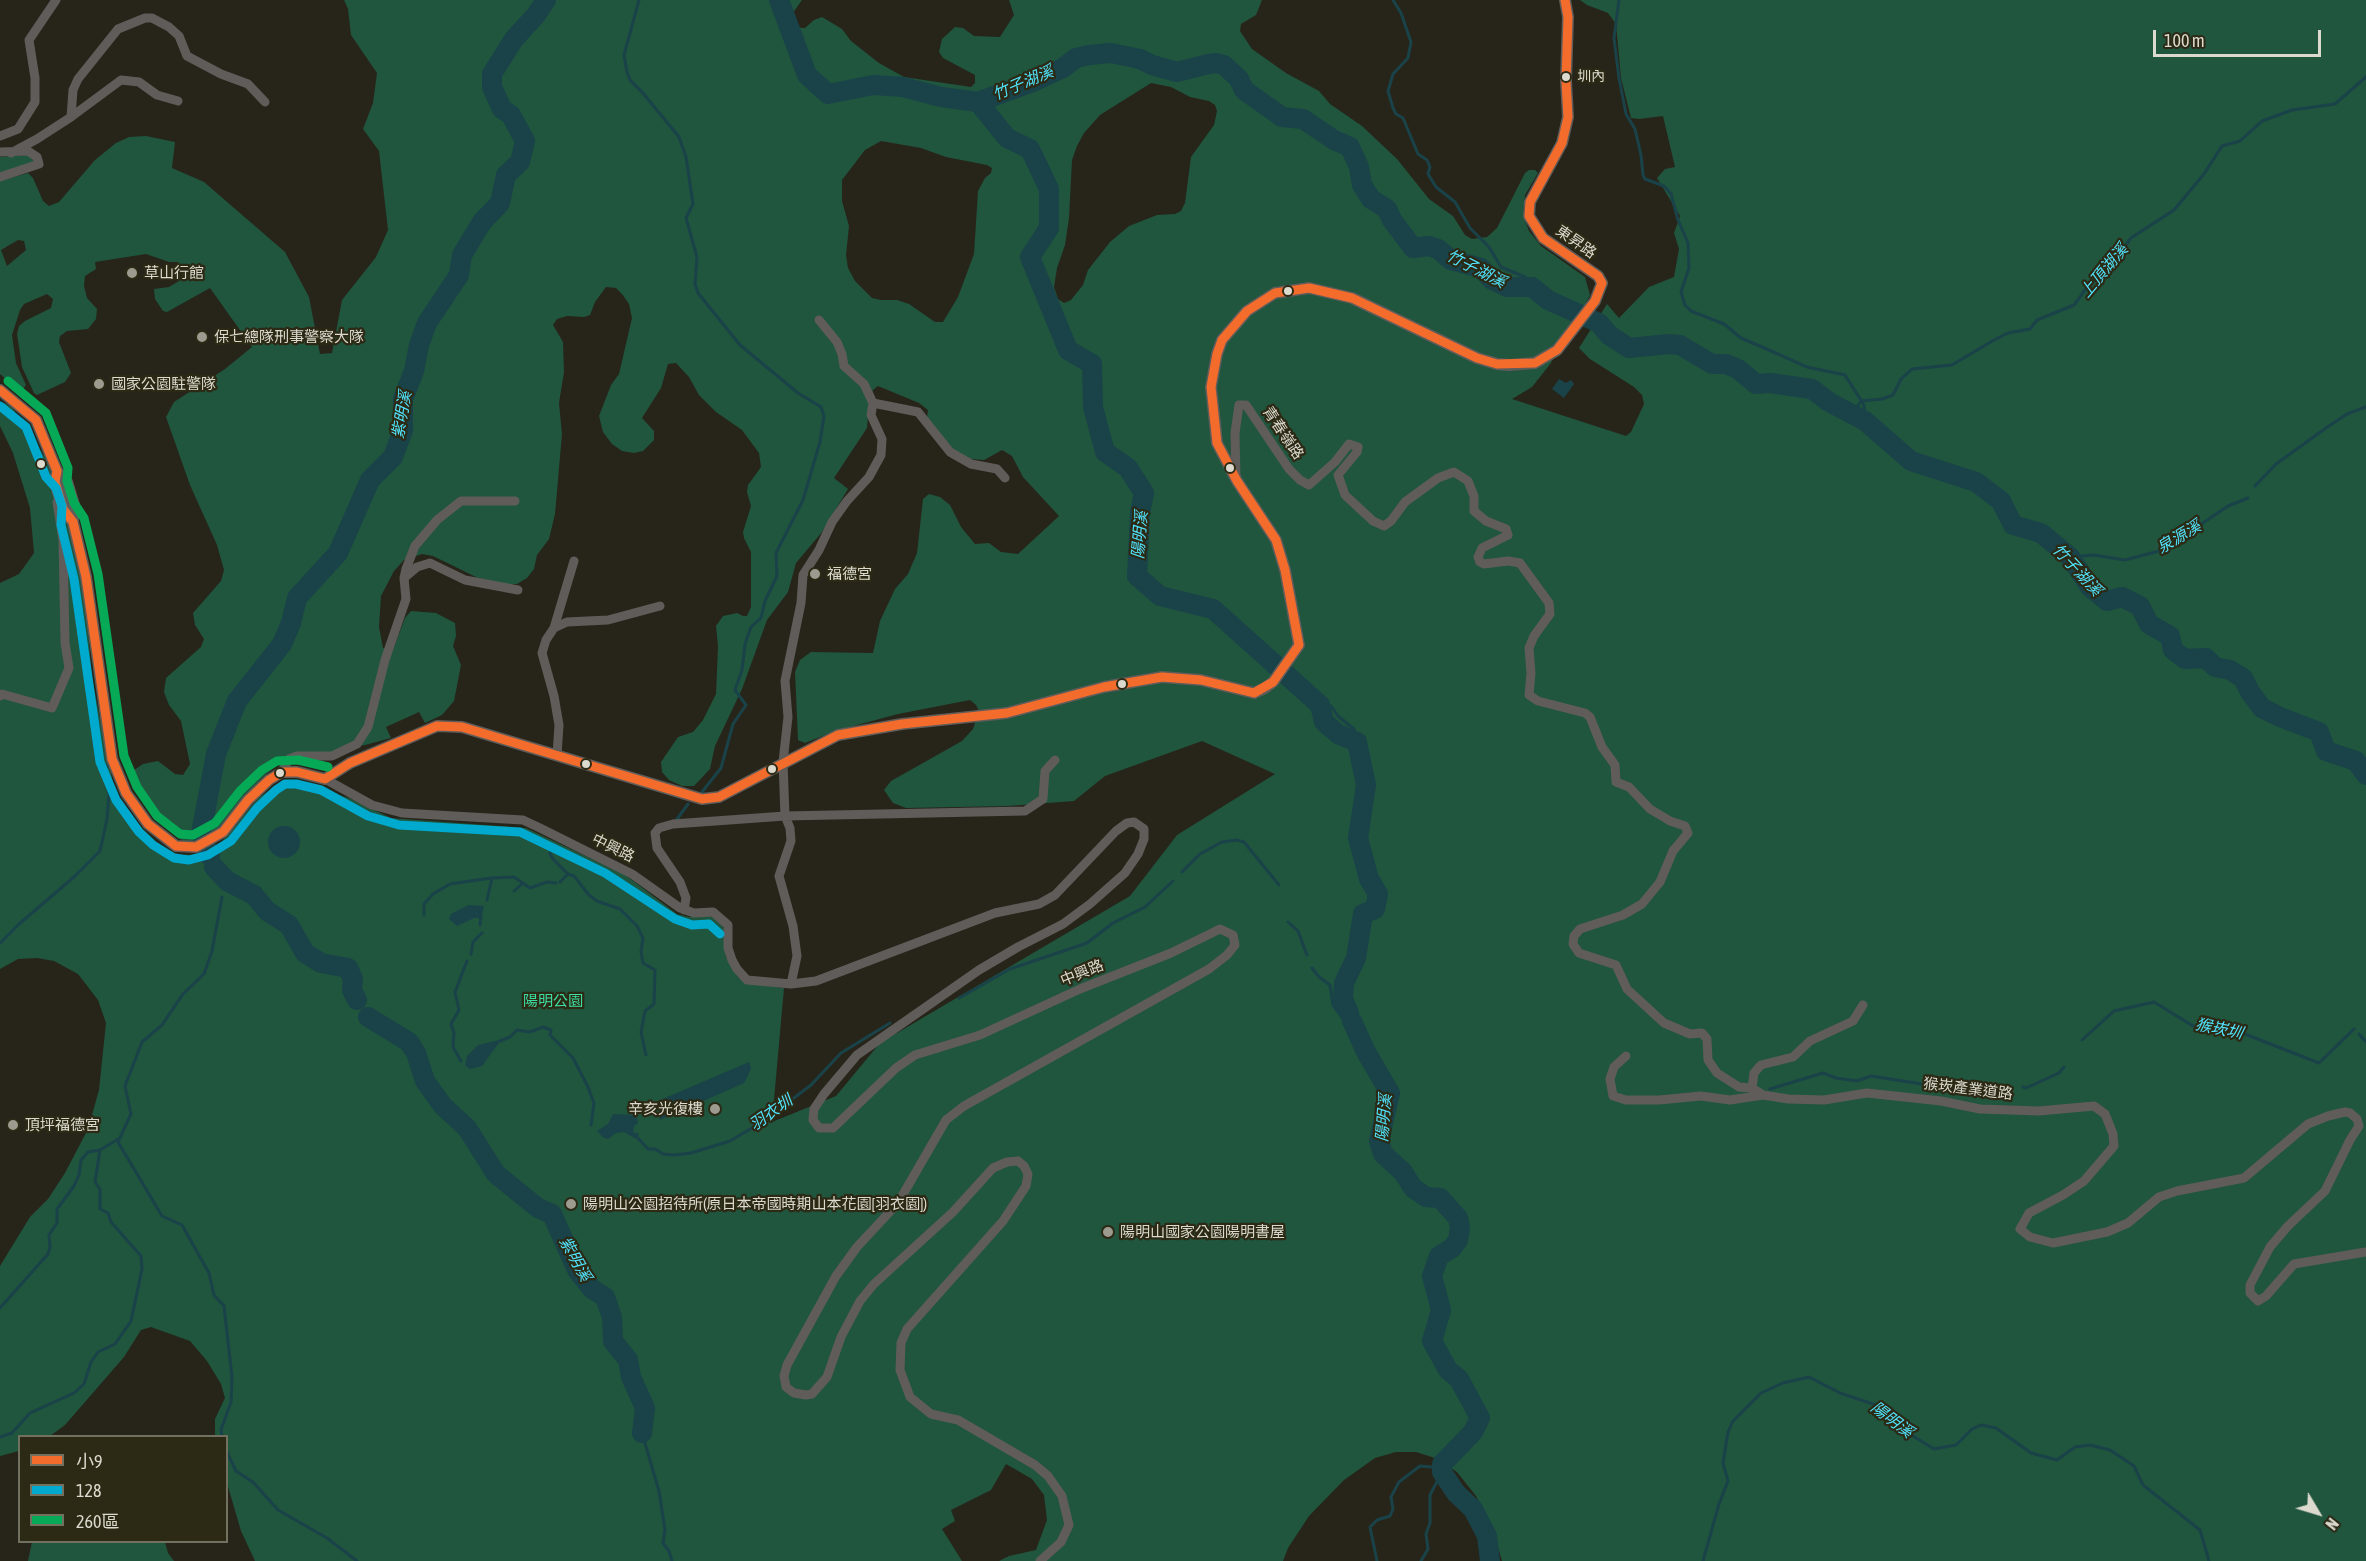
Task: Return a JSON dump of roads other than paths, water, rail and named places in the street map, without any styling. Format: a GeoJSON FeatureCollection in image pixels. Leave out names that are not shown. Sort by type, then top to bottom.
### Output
{"type":"FeatureCollection","features":[{"type":"Feature","properties":{"kind":"street"},"geometry":{"type":"LineString","coordinates":[[0,136],[18,129],[35,102],[35,78],[29,40],[56,0]]}},
{"type":"Feature","properties":{"kind":"street","name":"東昇路"},"geometry":{"type":"LineString","coordinates":[[1237,481],[1218,443],[1211,387],[1216,354],[1222,340],[1247,311],[1275,293],[1309,288],[1352,298],[1477,358],[1509,366],[1535,363],[1557,350],[1595,301],[1602,283],[1598,276],[1543,238],[1529,216],[1530,202],[1562,143],[1569,117],[1566,81],[1568,17],[1565,0]]}},
{"type":"Feature","properties":{"kind":"street"},"geometry":{"type":"LineString","coordinates":[[71,117],[73,90],[78,79],[118,29],[145,18],[152,18],[169,27],[178,36],[187,56],[221,74],[248,84],[265,102]]}},
{"type":"Feature","properties":{"kind":"street"},"geometry":{"type":"LineString","coordinates":[[10,153],[71,117],[121,80],[139,82],[157,95],[178,101]]}},
{"type":"Feature","properties":{"kind":"street"},"geometry":{"type":"LineString","coordinates":[[0,152],[28,151],[37,157],[39,164],[0,177]]}},
{"type":"Feature","properties":{"kind":"street"},"geometry":{"type":"LineString","coordinates":[[792,984],[797,956],[793,926],[779,876],[790,842],[790,828],[785,816],[783,762],[788,717],[785,681],[801,603],[803,575],[819,550],[832,522],[869,477],[880,454],[882,439],[871,415],[873,403],[864,384],[844,366],[837,342],[819,320]]}},
{"type":"Feature","properties":{"kind":"street"},"geometry":{"type":"LineString","coordinates":[[0,390],[36,420],[57,471],[67,482],[74,505],[73,522],[86,577],[112,759],[126,793],[148,824],[176,846],[188,848],[203,844],[223,832],[248,800],[269,780],[282,772],[290,759],[297,756],[332,756],[357,744],[368,727],[385,660],[406,599],[404,578],[415,546],[437,520],[461,501],[515,501]]}},
{"type":"Feature","properties":{"kind":"street"},"geometry":{"type":"LineString","coordinates":[[873,403],[918,412],[950,452],[971,464],[997,469],[1005,478]]}},
{"type":"Feature","properties":{"kind":"street","name":"青春嶺路"},"geometry":{"type":"LineString","coordinates":[[1237,481],[1235,433],[1239,405],[1246,405],[1288,469],[1309,485],[1335,462],[1349,444],[1358,447],[1357,452],[1338,475],[1345,495],[1373,521],[1384,526],[1391,521],[1405,502],[1438,478],[1454,472],[1468,481],[1474,496],[1474,511],[1486,521],[1506,529],[1508,535],[1482,548],[1478,557],[1480,562],[1484,564],[1508,561],[1520,563],[1549,603],[1550,614],[1534,636],[1529,648],[1531,673],[1529,695],[1538,701],[1585,713],[1590,717],[1602,747],[1615,765],[1616,782],[1629,787],[1650,809],[1670,821],[1685,826],[1688,833],[1673,851],[1660,882],[1642,903],[1623,915],[1580,929],[1574,936],[1573,944],[1579,953],[1616,965],[1627,989],[1664,1023],[1690,1034],[1702,1033],[1707,1039],[1708,1060]]}},
{"type":"Feature","properties":{"kind":"street"},"geometry":{"type":"LineString","coordinates":[[1,694],[51,708],[69,668],[65,643],[63,540],[55,482],[57,471]]}},
{"type":"Feature","properties":{"kind":"street"},"geometry":{"type":"LineString","coordinates":[[282,772],[297,772],[325,779],[350,763],[438,726],[462,727],[702,799],[719,797],[838,735],[902,724],[1007,713],[1104,687],[1162,677],[1201,680],[1254,693],[1273,682],[1299,645],[1286,570],[1276,540],[1237,481]]}},
{"type":"Feature","properties":{"kind":"street"},"geometry":{"type":"LineString","coordinates":[[56,488],[63,508],[73,522]]}},
{"type":"Feature","properties":{"kind":"street"},"geometry":{"type":"LineString","coordinates":[[557,755],[559,725],[542,652],[554,628],[574,561]]}},
{"type":"Feature","properties":{"kind":"street"},"geometry":{"type":"LineString","coordinates":[[404,578],[417,567],[430,562],[465,580],[518,590]]}},
{"type":"Feature","properties":{"kind":"street"},"geometry":{"type":"LineString","coordinates":[[554,628],[567,622],[608,620],[660,606]]}},
{"type":"Feature","properties":{"kind":"street"},"geometry":{"type":"LineString","coordinates":[[684,910],[686,898],[680,882],[657,848],[655,833],[659,828],[673,824],[785,816],[1025,811],[1043,799],[1045,771],[1055,760]]}},
{"type":"Feature","properties":{"kind":"street","name":"中興路"},"geometry":{"type":"LineString","coordinates":[[325,779],[372,805],[402,813],[523,820],[611,862],[684,910],[694,913],[713,912],[728,925],[728,948],[732,960],[736,969],[747,980],[792,984],[816,981],[995,913],[1039,904],[1055,895],[1116,831],[1127,823],[1134,822],[1144,829],[1144,839],[1132,864],[1090,904],[1063,924],[979,970],[857,1055],[814,1109],[813,1120],[819,1128],[834,1128],[897,1068],[915,1055],[980,1035],[1080,989],[1171,953],[1220,929],[1233,935],[1235,945],[1227,955],[1209,969],[964,1106],[946,1120],[898,1203],[857,1247],[836,1276],[784,1376],[786,1387],[794,1393],[812,1394],[827,1377],[841,1337],[860,1301],[874,1284],[953,1212],[993,1168],[1007,1162],[1018,1161],[1028,1174],[1026,1186],[1003,1221],[907,1329],[901,1343],[900,1370],[910,1397],[931,1414],[958,1420],[1035,1465],[1048,1476],[1062,1496],[1069,1525],[1061,1542],[1040,1561]]}},
{"type":"Feature","properties":{"kind":"street"},"geometry":{"type":"LineString","coordinates":[[1752,1088],[1754,1073],[1761,1065],[1793,1057],[1810,1041],[1853,1021],[1863,1005]]}},
{"type":"Feature","properties":{"kind":"street"},"geometry":{"type":"LineString","coordinates":[[1626,1056],[1614,1067],[1610,1079],[1613,1096],[1626,1100],[1701,1096],[1730,1100],[1763,1095]]}},
{"type":"Feature","properties":{"kind":"street","name":"猴崁產業道路"},"geometry":{"type":"LineString","coordinates":[[1708,1060],[1724,1078],[1740,1088],[1752,1088],[1763,1095],[1824,1100],[1867,1093],[1941,1101],[1980,1108],[2039,1111],[2094,1106],[2104,1114],[2113,1134],[2114,1146],[2084,1181],[2029,1213],[2020,1229],[2030,1237],[2053,1243],[2107,1232],[2128,1223],[2159,1197],[2177,1191],[2244,1178],[2308,1124],[2328,1116],[2344,1112],[2350,1113],[2357,1119],[2359,1126],[2325,1191],[2288,1226],[2270,1247],[2250,1285],[2250,1293],[2258,1301],[2266,1296],[2294,1264],[2366,1252]]}},
{"type":"Feature","properties":{"kind":"water"},"geometry":{"type":"Polygon","coordinates":[[[1559,379],[1566,383],[1571,380],[1574,384],[1564,398],[1552,389],[1559,379]]]}},
{"type":"Feature","properties":{"kind":"water"},"geometry":{"type":"Polygon","coordinates":[[[284,826],[295,831],[300,842],[295,853],[284,858],[273,853],[268,842],[273,831],[284,826]]]}},
{"type":"Feature","properties":{"kind":"water"},"geometry":{"type":"Polygon","coordinates":[[[469,905],[484,906],[481,918],[474,918],[457,926],[449,919],[451,914],[469,905]]]}},
{"type":"Feature","properties":{"kind":"water"},"geometry":{"type":"Polygon","coordinates":[[[496,1041],[498,1044],[482,1066],[470,1069],[465,1065],[467,1056],[478,1045],[496,1041]]]}},
{"type":"Feature","properties":{"kind":"water"},"geometry":{"type":"Polygon","coordinates":[[[749,1062],[751,1069],[744,1083],[660,1120],[658,1101],[749,1062]]]}},
{"type":"Feature","properties":{"kind":"water"},"geometry":{"type":"Polygon","coordinates":[[[613,1114],[636,1115],[638,1123],[634,1126],[633,1132],[639,1134],[636,1139],[624,1132],[616,1133],[608,1139],[597,1131],[608,1124],[613,1114]]]}},
{"type":"Feature","properties":{"kind":"waterway","name":"紫明溪"},"geometry":{"type":"LineString","coordinates":[[201,834],[216,754],[237,701],[282,644],[291,623],[297,598],[338,553],[370,480],[393,457],[403,430],[403,399],[414,371],[419,345],[427,323],[459,275],[462,255],[482,222],[500,203],[506,175],[520,162],[525,141],[511,115],[502,109],[492,87],[492,74],[514,39],[546,0]]}},
{"type":"Feature","properties":{"kind":"waterway"},"geometry":{"type":"LineString","coordinates":[[639,0],[624,55],[627,72],[630,80],[679,137],[686,157],[693,204],[686,218],[697,257],[695,284],[698,293],[740,345],[798,393],[821,407],[824,416],[820,442],[803,500],[776,553],[777,576],[765,601],[761,618],[751,627],[745,644],[742,670],[735,690],[746,705],[733,724],[721,768],[702,792]]}},
{"type":"Feature","properties":{"kind":"waterway","name":"竹子湖溪"},"geometry":{"type":"LineString","coordinates":[[779,0],[807,75],[828,94],[873,85],[903,87],[941,97],[978,102],[1035,81],[1063,68],[1076,58],[1111,53],[1140,59],[1177,72],[1208,64],[1224,65],[1239,79],[1244,90],[1282,117],[1303,119],[1334,140],[1350,147],[1359,167],[1362,185],[1371,199],[1387,209],[1392,220],[1413,248],[1429,246],[1438,249],[1451,260],[1481,268],[1492,280],[1507,287],[1532,287],[1548,300],[1599,323],[1609,335],[1629,348],[1680,345],[1712,364],[1726,364],[1738,369],[1756,384],[1770,383],[1812,389],[1829,402],[1865,421],[1911,461],[1976,482],[2001,501],[2013,525],[2041,533],[2070,557],[2090,587],[2107,601],[2122,597],[2140,606],[2149,624],[2170,636],[2173,650],[2185,659],[2206,658],[2215,667],[2230,670],[2243,678],[2262,708],[2319,732],[2326,751],[2356,761],[2366,775]]}},
{"type":"Feature","properties":{"kind":"waterway"},"geometry":{"type":"LineString","coordinates":[[1393,0],[1401,13],[1411,42],[1408,58],[1393,74],[1388,91],[1393,108],[1396,114],[1403,118],[1418,154],[1427,160],[1430,167],[1428,174],[1436,187],[1455,202],[1470,228],[1489,247],[1501,267],[1525,277],[1532,287]]}},
{"type":"Feature","properties":{"kind":"waterway"},"geometry":{"type":"LineString","coordinates":[[1619,0],[1614,38],[1626,114],[1635,129],[1643,175],[1645,179],[1664,186],[1671,194],[1678,220],[1688,243],[1689,268],[1681,292],[1685,305],[1691,311],[1724,324],[1741,338],[1807,367],[1845,375],[1864,405],[1865,421]]}},
{"type":"Feature","properties":{"kind":"waterway","name":"上頂湖溪"},"geometry":{"type":"LineString","coordinates":[[1853,413],[1861,401],[1882,399],[1893,395],[1901,379],[1912,369],[1952,365],[2008,333],[2030,329],[2037,320],[2074,305],[2096,275],[2117,257],[2131,238],[2174,210],[2204,174],[2222,146],[2240,141],[2262,121],[2292,110],[2335,104],[2366,77]]}},
{"type":"Feature","properties":{"kind":"waterway","name":"陽明溪"},"geometry":{"type":"LineString","coordinates":[[978,102],[1007,138],[1030,149],[1049,189],[1049,228],[1030,257],[1068,350],[1092,364],[1093,407],[1105,452],[1128,468],[1144,493],[1140,513],[1137,576],[1160,596],[1213,609],[1320,705],[1324,722],[1338,734],[1357,742],[1366,785],[1358,838],[1369,879],[1378,894],[1375,909],[1363,914],[1356,958],[1344,983],[1343,999],[1349,1013]]}},
{"type":"Feature","properties":{"kind":"waterway","name":"泉源溪"},"geometry":{"type":"LineString","coordinates":[[2255,486],[2276,464],[2326,428],[2347,414],[2366,407]]}},
{"type":"Feature","properties":{"kind":"waterway","name":"泉源溪"},"geometry":{"type":"LineString","coordinates":[[2070,557],[2094,555],[2125,560],[2163,550],[2228,506],[2248,498]]}},
{"type":"Feature","properties":{"kind":"waterway"},"geometry":{"type":"LineString","coordinates":[[1320,705],[1331,706],[1338,716],[1354,729],[1357,742]]}},
{"type":"Feature","properties":{"kind":"waterway"},"geometry":{"type":"LineString","coordinates":[[0,943],[100,851],[107,819],[109,794],[103,769],[109,765]]}},
{"type":"Feature","properties":{"kind":"waterway"},"geometry":{"type":"LineString","coordinates":[[675,822],[688,804]]}},
{"type":"Feature","properties":{"kind":"waterway","name":"羽衣圳"},"geometry":{"type":"LineString","coordinates":[[1182,872],[1200,854],[1222,842],[1236,840],[1244,842],[1279,885]]}},
{"type":"Feature","properties":{"kind":"waterway"},"geometry":{"type":"LineString","coordinates":[[551,845],[550,854],[553,859],[568,874],[574,876],[589,895],[597,901],[620,909],[637,926],[643,938],[641,952],[643,963],[655,970],[654,1004],[645,1011],[641,1032],[646,1055]]}},
{"type":"Feature","properties":{"kind":"waterway","name":"紫明溪"},"geometry":{"type":"LineString","coordinates":[[207,849],[210,856]]}},
{"type":"Feature","properties":{"kind":"waterway","name":"紫明溪"},"geometry":{"type":"LineString","coordinates":[[214,867],[227,881],[254,895],[267,911],[289,925],[305,953],[321,963],[348,968],[353,979],[352,990],[357,1000]]}},
{"type":"Feature","properties":{"kind":"waterway"},"geometry":{"type":"LineString","coordinates":[[560,882],[568,874]]}},
{"type":"Feature","properties":{"kind":"waterway"},"geometry":{"type":"LineString","coordinates":[[487,900],[492,878],[514,877],[530,888],[547,882],[556,883]]}},
{"type":"Feature","properties":{"kind":"waterway"},"geometry":{"type":"LineString","coordinates":[[424,915],[424,904],[433,894],[450,884],[491,878]]}},
{"type":"Feature","properties":{"kind":"waterway","name":"羽衣圳"},"geometry":{"type":"LineString","coordinates":[[959,998],[1010,969],[1087,943],[1113,923],[1145,907],[1173,881]]}},
{"type":"Feature","properties":{"kind":"waterway"},"geometry":{"type":"LineString","coordinates":[[514,891],[523,883]]}},
{"type":"Feature","properties":{"kind":"waterway"},"geometry":{"type":"LineString","coordinates":[[222,897],[212,951],[204,974],[183,994],[162,1025],[142,1042],[125,1086],[131,1114],[118,1142],[162,1216],[182,1225],[209,1273],[214,1295],[224,1306],[232,1377],[231,1402],[221,1430],[222,1435]]}},
{"type":"Feature","properties":{"kind":"waterway"},"geometry":{"type":"LineString","coordinates":[[480,925],[481,915]]}},
{"type":"Feature","properties":{"kind":"waterway","name":"羽衣圳"},"geometry":{"type":"LineString","coordinates":[[1288,922],[1298,931],[1307,955]]}},
{"type":"Feature","properties":{"kind":"waterway"},"geometry":{"type":"LineString","coordinates":[[471,954],[473,942],[482,933]]}},
{"type":"Feature","properties":{"kind":"waterway"},"geometry":{"type":"LineString","coordinates":[[461,1061],[453,1047],[454,1033],[451,1024],[459,1010],[455,992],[467,961]]}},
{"type":"Feature","properties":{"kind":"waterway","name":"羽衣圳"},"geometry":{"type":"LineString","coordinates":[[1312,968],[1330,985],[1333,1005],[1347,1024],[1357,1028]]}},
{"type":"Feature","properties":{"kind":"waterway","name":"猴崁圳"},"geometry":{"type":"LineString","coordinates":[[2082,1040],[2114,1011],[2154,1002],[2198,1029],[2210,1027],[2220,1032],[2232,1029],[2319,1063],[2354,1029]]}},
{"type":"Feature","properties":{"kind":"waterway","name":"紫明溪"},"geometry":{"type":"LineString","coordinates":[[368,1017],[409,1042],[416,1053],[425,1081],[443,1106],[467,1128],[496,1174],[538,1208],[552,1214],[577,1270],[592,1289],[605,1297],[612,1317],[613,1341],[628,1360],[631,1377],[645,1408],[642,1433]]}},
{"type":"Feature","properties":{"kind":"waterway","name":"陽明溪"},"geometry":{"type":"LineString","coordinates":[[1352,1021],[1366,1052],[1390,1093],[1379,1141],[1383,1154],[1403,1172],[1413,1188],[1426,1197],[1440,1198],[1458,1218],[1460,1228],[1458,1240],[1452,1248],[1439,1256],[1432,1276],[1441,1310],[1432,1341],[1448,1370],[1459,1379],[1480,1418],[1473,1432],[1442,1464],[1442,1472],[1456,1493],[1473,1509],[1487,1536],[1490,1561]]}},
{"type":"Feature","properties":{"kind":"waterway","name":"羽衣圳"},"geometry":{"type":"LineString","coordinates":[[636,1136],[648,1149],[675,1155],[691,1153],[730,1141],[762,1122],[766,1116],[778,1110],[811,1085],[841,1053],[890,1023]]}},
{"type":"Feature","properties":{"kind":"waterway"},"geometry":{"type":"LineString","coordinates":[[495,1043],[510,1037],[517,1030],[530,1032],[543,1027],[551,1030],[550,1035],[573,1058],[588,1087],[594,1103],[591,1125]]}},
{"type":"Feature","properties":{"kind":"waterway","name":"猴崁圳"},"geometry":{"type":"LineString","coordinates":[[2359,1034],[2366,1042]]}},
{"type":"Feature","properties":{"kind":"waterway","name":"猴崁圳"},"geometry":{"type":"LineString","coordinates":[[2023,1087],[2026,1088],[2059,1073],[2064,1067]]}},
{"type":"Feature","properties":{"kind":"waterway"},"geometry":{"type":"LineString","coordinates":[[1770,1089],[1823,1073],[1836,1078],[1857,1081],[1871,1076],[1935,1086],[1955,1080]]}},
{"type":"Feature","properties":{"kind":"waterway","name":"猴崁圳"},"geometry":{"type":"LineString","coordinates":[[1966,1081],[1984,1084]]}},
{"type":"Feature","properties":{"kind":"waterway"},"geometry":{"type":"LineString","coordinates":[[0,1308],[48,1254],[49,1235],[57,1223],[57,1209],[74,1186],[79,1175],[81,1160],[88,1152],[100,1150],[120,1138]]}},
{"type":"Feature","properties":{"kind":"waterway"},"geometry":{"type":"LineString","coordinates":[[0,1437],[12,1433],[30,1413],[74,1393],[84,1384],[91,1362],[98,1352],[115,1344],[131,1321],[142,1269],[141,1256],[111,1222],[108,1213],[100,1209],[100,1189],[95,1182],[100,1150]]}},
{"type":"Feature","properties":{"kind":"waterway","name":"陽明溪"},"geometry":{"type":"LineString","coordinates":[[1703,1561],[1728,1481],[1723,1463],[1728,1432],[1733,1421],[1761,1393],[1783,1383],[1809,1377],[1840,1393],[1879,1406],[1903,1430],[1934,1449],[1956,1445],[1972,1429],[1981,1425],[1996,1428],[2031,1453],[2057,1460],[2075,1447],[2090,1445],[2110,1450],[2134,1466],[2143,1485],[2200,1530],[2209,1561]]}},
{"type":"Feature","properties":{"kind":"waterway","name":"紫明溪"},"geometry":{"type":"LineString","coordinates":[[642,1433],[659,1491],[665,1530],[663,1543],[672,1561]]}},
{"type":"Feature","properties":{"kind":"waterway"},"geometry":{"type":"LineString","coordinates":[[228,1454],[236,1471],[254,1483],[278,1510],[327,1538],[357,1561]]}},
{"type":"Feature","properties":{"kind":"waterway"},"geometry":{"type":"LineString","coordinates":[[1377,1561],[1370,1527],[1377,1520],[1390,1516],[1393,1509],[1391,1497],[1399,1482],[1420,1466],[1442,1468]]}},
{"type":"Feature","properties":{"kind":"waterway"},"geometry":{"type":"LineString","coordinates":[[1421,1561],[1428,1549],[1426,1534],[1430,1523],[1430,1495],[1442,1472]]}},
{"type":"Feature","properties":{"kind":"place","name":"圳內"},"geometry":{"type":"Point","coordinates":[1566,77]}},
{"type":"Feature","properties":{"kind":"place","name":"草山行館"},"geometry":{"type":"Point","coordinates":[132,273]}},
{"type":"Feature","properties":{"kind":"place","name":"保七總隊刑事警察大隊"},"geometry":{"type":"Point","coordinates":[202,337]}},
{"type":"Feature","properties":{"kind":"place","name":"國家公園駐警隊"},"geometry":{"type":"Point","coordinates":[99,384]}},
{"type":"Feature","properties":{"kind":"place","name":"福德宮"},"geometry":{"type":"Point","coordinates":[815,574]}},
{"type":"Feature","properties":{"kind":"place","name":"辛亥光復樓"},"geometry":{"type":"Point","coordinates":[715,1109]}},
{"type":"Feature","properties":{"kind":"place","name":"頂坪福德宮"},"geometry":{"type":"Point","coordinates":[13,1125]}},
{"type":"Feature","properties":{"kind":"place","name":"陽明山公園招待所(原日本帝國時期山本花園[羽衣園])"},"geometry":{"type":"Point","coordinates":[571,1204]}},
{"type":"Feature","properties":{"kind":"place","name":"陽明山國家公園陽明書屋"},"geometry":{"type":"Point","coordinates":[1108,1232]}},
{"type":"Feature","properties":{"kind":"park label","name":"陽明公園"},"geometry":{"type":"Point","coordinates":[553,1001]}}]}
